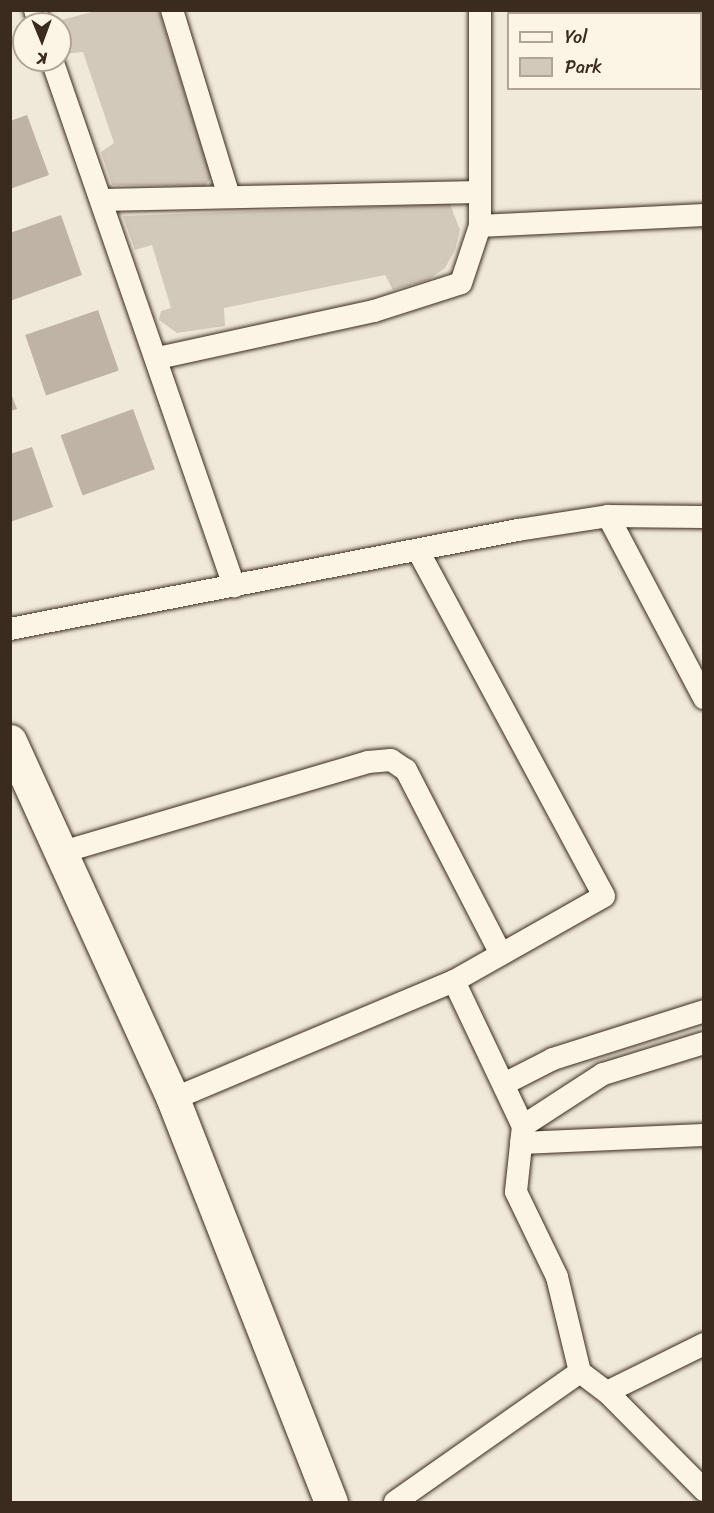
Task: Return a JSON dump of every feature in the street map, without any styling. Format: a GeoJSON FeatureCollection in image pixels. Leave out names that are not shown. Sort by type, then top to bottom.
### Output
{"type":"FeatureCollection","features":[{"type":"Feature","properties":{"kind":"street"},"geometry":{"type":"LineString","coordinates":[[172,10],[229,197]]}},
{"type":"Feature","properties":{"kind":"street"},"geometry":{"type":"LineString","coordinates":[[158,358],[374,311],[461,282],[480,226],[480,10]]}},
{"type":"Feature","properties":{"kind":"street"},"geometry":{"type":"LineString","coordinates":[[56,72],[158,358],[234,586]]}},
{"type":"Feature","properties":{"kind":"street"},"geometry":{"type":"LineString","coordinates":[[101,200],[480,192]]}},
{"type":"Feature","properties":{"kind":"street"},"geometry":{"type":"LineString","coordinates":[[480,226],[704,215]]}},
{"type":"Feature","properties":{"kind":"street"},"geometry":{"type":"LineString","coordinates":[[10,629],[418,550],[608,516],[704,517]]}},
{"type":"Feature","properties":{"kind":"street"},"geometry":{"type":"LineString","coordinates":[[608,516],[704,698]]}},
{"type":"Feature","properties":{"kind":"street"},"geometry":{"type":"LineString","coordinates":[[173,1099],[454,981],[603,896],[418,550]]}},
{"type":"Feature","properties":{"kind":"street"},"geometry":{"type":"LineString","coordinates":[[10,741],[59,853],[173,1099],[331,1503]]}},
{"type":"Feature","properties":{"kind":"street"},"geometry":{"type":"LineString","coordinates":[[59,853],[375,760],[391,760],[406,770],[501,954]]}},
{"type":"Feature","properties":{"kind":"street"},"geometry":{"type":"LineString","coordinates":[[454,981],[504,1084],[522,1135],[516,1192],[557,1277],[580,1372],[608,1392],[704,1490]]}},
{"type":"Feature","properties":{"kind":"street"},"geometry":{"type":"LineString","coordinates":[[504,1084],[553,1059],[704,1011]]}},
{"type":"Feature","properties":{"kind":"street"},"geometry":{"type":"LineString","coordinates":[[522,1135],[603,1074],[704,1043]]}},
{"type":"Feature","properties":{"kind":"street"},"geometry":{"type":"LineString","coordinates":[[522,1135],[704,1135]]}},
{"type":"Feature","properties":{"kind":"street"},"geometry":{"type":"LineString","coordinates":[[608,1392],[704,1344]]}},
{"type":"Feature","properties":{"kind":"street"},"geometry":{"type":"LineString","coordinates":[[395,1503],[580,1372]]}},
{"type":"Feature","properties":{"kind":"green space"},"geometry":{"type":"Polygon","coordinates":[[[95,11],[159,11],[211,178],[205,186],[112,185],[101,152],[114,143],[83,52],[72,53],[72,17],[95,11]]]}},
{"type":"Feature","properties":{"kind":"green space"},"geometry":{"type":"Polygon","coordinates":[[[450,204],[460,230],[455,250],[445,268],[428,280],[393,290],[385,275],[224,308],[225,326],[177,333],[159,320],[161,311],[171,308],[152,245],[135,250],[123,216],[450,204]]]}},
{"type":"Feature","properties":{"kind":"building"},"geometry":{"type":"Polygon","coordinates":[[[27,115],[49,175],[10,189],[10,121],[27,115]]]}},
{"type":"Feature","properties":{"kind":"building"},"geometry":{"type":"Polygon","coordinates":[[[61,215],[82,275],[10,301],[10,233],[61,215]]]}},
{"type":"Feature","properties":{"kind":"building"},"geometry":{"type":"Polygon","coordinates":[[[98,310],[119,371],[46,396],[25,335],[98,310]]]}},
{"type":"Feature","properties":{"kind":"building"},"geometry":{"type":"Polygon","coordinates":[[[10,391],[17,409],[10,411],[10,391]]]}},
{"type":"Feature","properties":{"kind":"building"},"geometry":{"type":"Polygon","coordinates":[[[133,409],[155,469],[83,495],[61,435],[133,409]]]}},
{"type":"Feature","properties":{"kind":"building"},"geometry":{"type":"Polygon","coordinates":[[[32,447],[53,507],[10,522],[10,454],[32,447]]]}}]}
